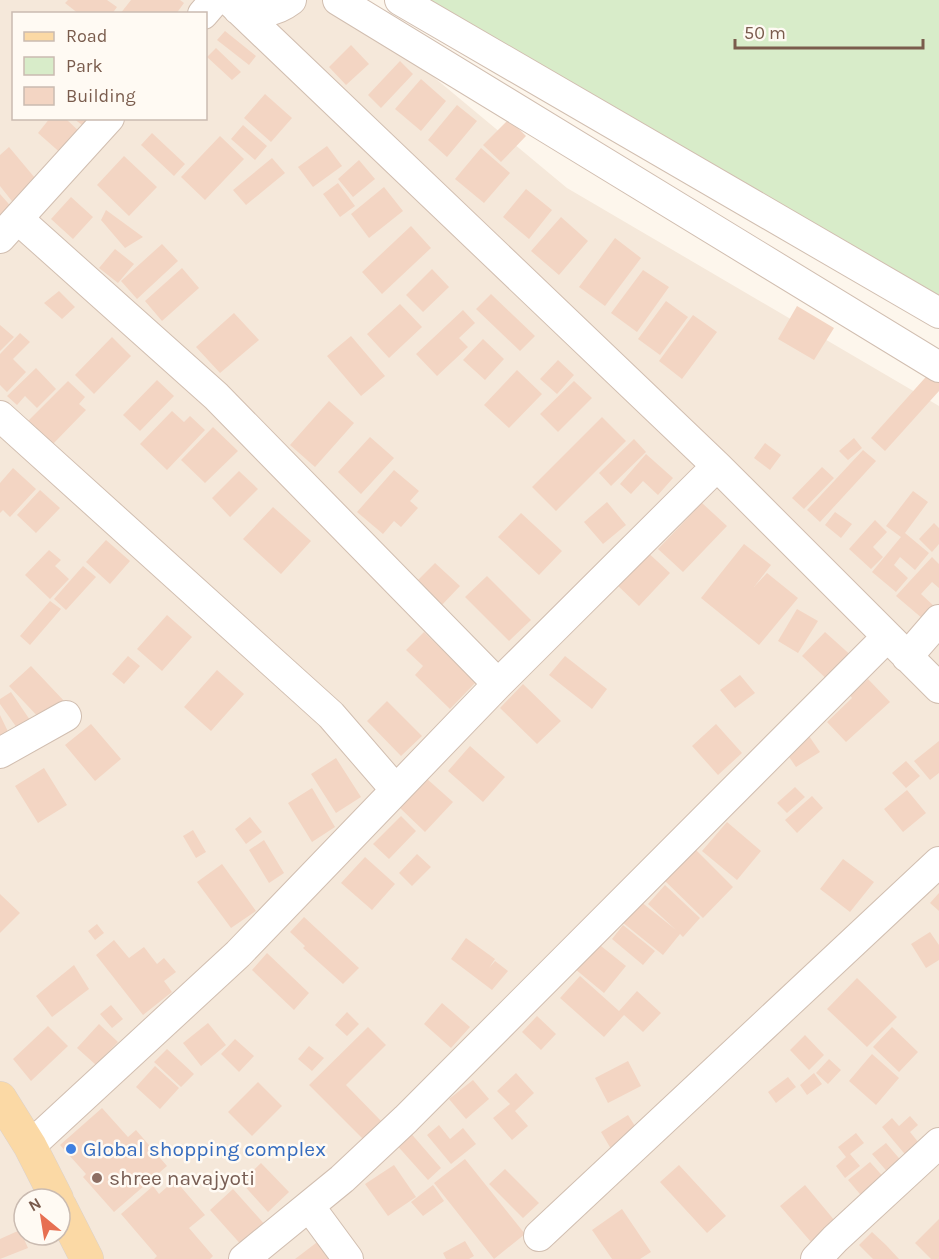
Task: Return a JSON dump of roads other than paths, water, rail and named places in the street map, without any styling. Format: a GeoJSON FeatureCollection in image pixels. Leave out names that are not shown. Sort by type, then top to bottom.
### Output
{"type":"FeatureCollection","features":[{"type":"Feature","properties":{"kind":"main road"},"geometry":{"type":"LineString","coordinates":[[0,1098],[30,1146],[51,1187]]}},
{"type":"Feature","properties":{"kind":"main road"},"geometry":{"type":"LineString","coordinates":[[72,1230],[87,1259]]}},
{"type":"Feature","properties":{"kind":"street"},"geometry":{"type":"LineString","coordinates":[[207,12],[227,3],[258,12],[268,12],[278,9],[291,0]]}},
{"type":"Feature","properties":{"kind":"street"},"geometry":{"type":"LineString","coordinates":[[338,0],[939,368]]}},
{"type":"Feature","properties":{"kind":"street"},"geometry":{"type":"LineString","coordinates":[[400,0],[939,313]]}},
{"type":"Feature","properties":{"kind":"street"},"geometry":{"type":"LineString","coordinates":[[227,3],[717,466],[939,688]]}},
{"type":"Feature","properties":{"kind":"street"},"geometry":{"type":"LineString","coordinates":[[107,120],[9,229],[216,396],[498,684]]}},
{"type":"Feature","properties":{"kind":"street"},"geometry":{"type":"LineString","coordinates":[[0,416],[331,715],[395,789]]}},
{"type":"Feature","properties":{"kind":"street"},"geometry":{"type":"LineString","coordinates":[[30,1146],[238,954],[498,684],[717,466]]}},
{"type":"Feature","properties":{"kind":"street"},"geometry":{"type":"LineString","coordinates":[[244,1259],[342,1179],[897,647],[939,620]]}},
{"type":"Feature","properties":{"kind":"street"},"geometry":{"type":"LineString","coordinates":[[0,753],[66,716]]}},
{"type":"Feature","properties":{"kind":"street"},"geometry":{"type":"LineString","coordinates":[[538,1236],[939,862]]}},
{"type":"Feature","properties":{"kind":"street"},"geometry":{"type":"LineString","coordinates":[[816,1259],[939,1143]]}},
{"type":"Feature","properties":{"kind":"street"},"geometry":{"type":"LineString","coordinates":[[309,1206],[348,1259]]}},
{"type":"Feature","properties":{"kind":"place","name":"Global shopping complex"},"geometry":{"type":"Point","coordinates":[71,1149]}},
{"type":"Feature","properties":{"kind":"place","name":"shree navajyoti"},"geometry":{"type":"Point","coordinates":[97,1178]}}]}
